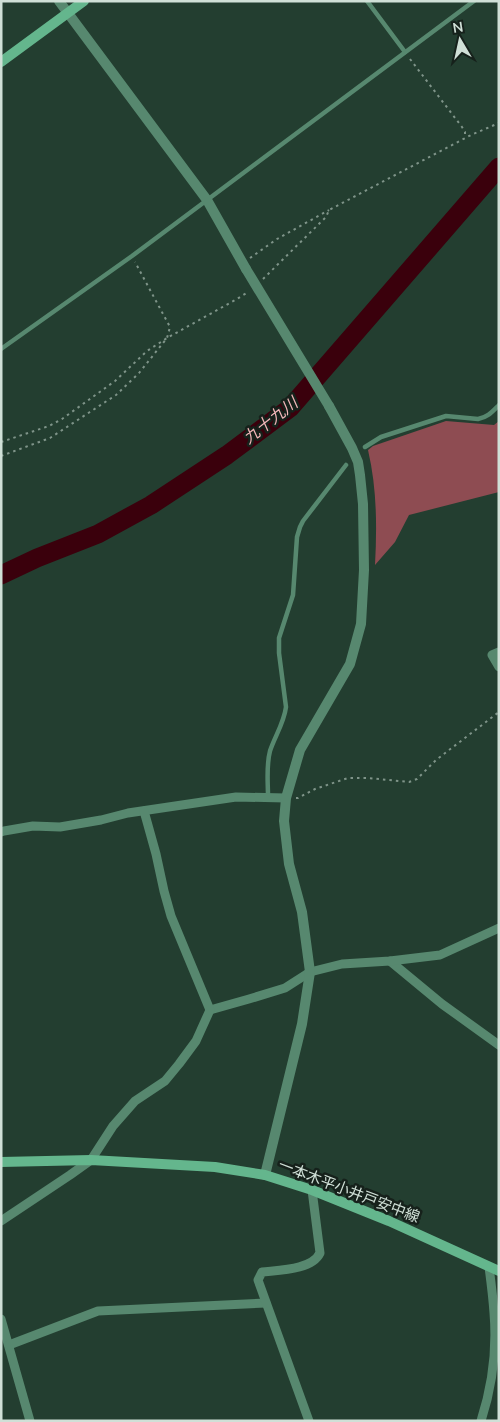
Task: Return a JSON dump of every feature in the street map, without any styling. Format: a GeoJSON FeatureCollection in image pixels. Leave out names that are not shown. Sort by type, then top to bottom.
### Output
{"type":"FeatureCollection","features":[{"type":"Feature","properties":{"kind":"main road"},"geometry":{"type":"LineString","coordinates":[[1,62],[84,1]]}},
{"type":"Feature","properties":{"kind":"main road","name":"一本木平小井戸安中線"},"geometry":{"type":"LineString","coordinates":[[1,1162],[91,1160],[215,1166],[265,1175],[312,1190],[390,1220],[499,1271]]}},
{"type":"Feature","properties":{"kind":"street"},"geometry":{"type":"LineString","coordinates":[[59,1],[207,200],[248,264],[354,452],[360,475],[363,504],[364,570],[361,624],[350,664],[300,750],[286,798],[284,821],[289,864],[302,912],[310,972],[302,1024],[265,1175]]}},
{"type":"Feature","properties":{"kind":"street"},"geometry":{"type":"LineString","coordinates":[[499,652],[492,654],[499,666]]}},
{"type":"Feature","properties":{"kind":"street"},"geometry":{"type":"LineString","coordinates":[[1,832],[33,826],[60,827],[144,810],[236,797],[286,798]]}},
{"type":"Feature","properties":{"kind":"street"},"geometry":{"type":"LineString","coordinates":[[1,1221],[91,1160],[113,1126],[135,1101],[165,1081],[179,1064],[196,1041],[210,1010],[172,916],[144,810]]}},
{"type":"Feature","properties":{"kind":"street"},"geometry":{"type":"LineString","coordinates":[[210,1010],[285,988],[310,972],[342,964],[440,955],[499,928]]}},
{"type":"Feature","properties":{"kind":"street"},"geometry":{"type":"LineString","coordinates":[[390,961],[442,1004],[499,1045]]}},
{"type":"Feature","properties":{"kind":"street"},"geometry":{"type":"LineString","coordinates":[[309,1421],[258,1280],[262,1272],[305,1266],[317,1259],[320,1253],[312,1190]]}},
{"type":"Feature","properties":{"kind":"street"},"geometry":{"type":"LineString","coordinates":[[481,1421],[493,1368],[495,1338],[489,1267]]}},
{"type":"Feature","properties":{"kind":"street"},"geometry":{"type":"LineString","coordinates":[[9,1345],[98,1311],[266,1303]]}},
{"type":"Feature","properties":{"kind":"street"},"geometry":{"type":"LineString","coordinates":[[1,1319],[30,1421]]}},
{"type":"Feature","properties":{"kind":"lane"},"geometry":{"type":"LineString","coordinates":[[367,1],[405,52]]}},
{"type":"Feature","properties":{"kind":"lane"},"geometry":{"type":"LineString","coordinates":[[1,349],[132,256],[474,1]]}},
{"type":"Feature","properties":{"kind":"lane"},"geometry":{"type":"LineString","coordinates":[[365,447],[381,437],[446,416],[483,418],[499,405]]}},
{"type":"Feature","properties":{"kind":"lane"},"geometry":{"type":"LineString","coordinates":[[268,797],[268,761],[286,707],[279,653],[279,638],[293,594],[299,532],[303,521],[346,465]]}},
{"type":"Feature","properties":{"kind":"path"},"geometry":{"type":"LineString","coordinates":[[405,52],[462,127],[465,132],[465,138]]}},
{"type":"Feature","properties":{"kind":"path"},"geometry":{"type":"LineString","coordinates":[[248,264],[277,240],[329,210]]}},
{"type":"Feature","properties":{"kind":"path"},"geometry":{"type":"LineString","coordinates":[[1,456],[50,438],[116,395],[138,373],[167,338],[170,327],[132,256]]}},
{"type":"Feature","properties":{"kind":"path"},"geometry":{"type":"LineString","coordinates":[[286,798],[298,798],[348,778],[409,782],[417,779],[436,760],[499,712]]}},
{"type":"Feature","properties":{"kind":"shaded area"},"geometry":{"type":"Polygon","coordinates":[[[446,421],[494,425],[499,421],[499,492],[409,515],[395,542],[375,565],[376,508],[368,450],[373,446],[446,421]]]}},
{"type":"Feature","properties":{"kind":"waterway","name":"九十九川"},"geometry":{"type":"LineString","coordinates":[[1,575],[37,558],[98,534],[151,505],[227,455],[290,408],[499,167]]}}]}
